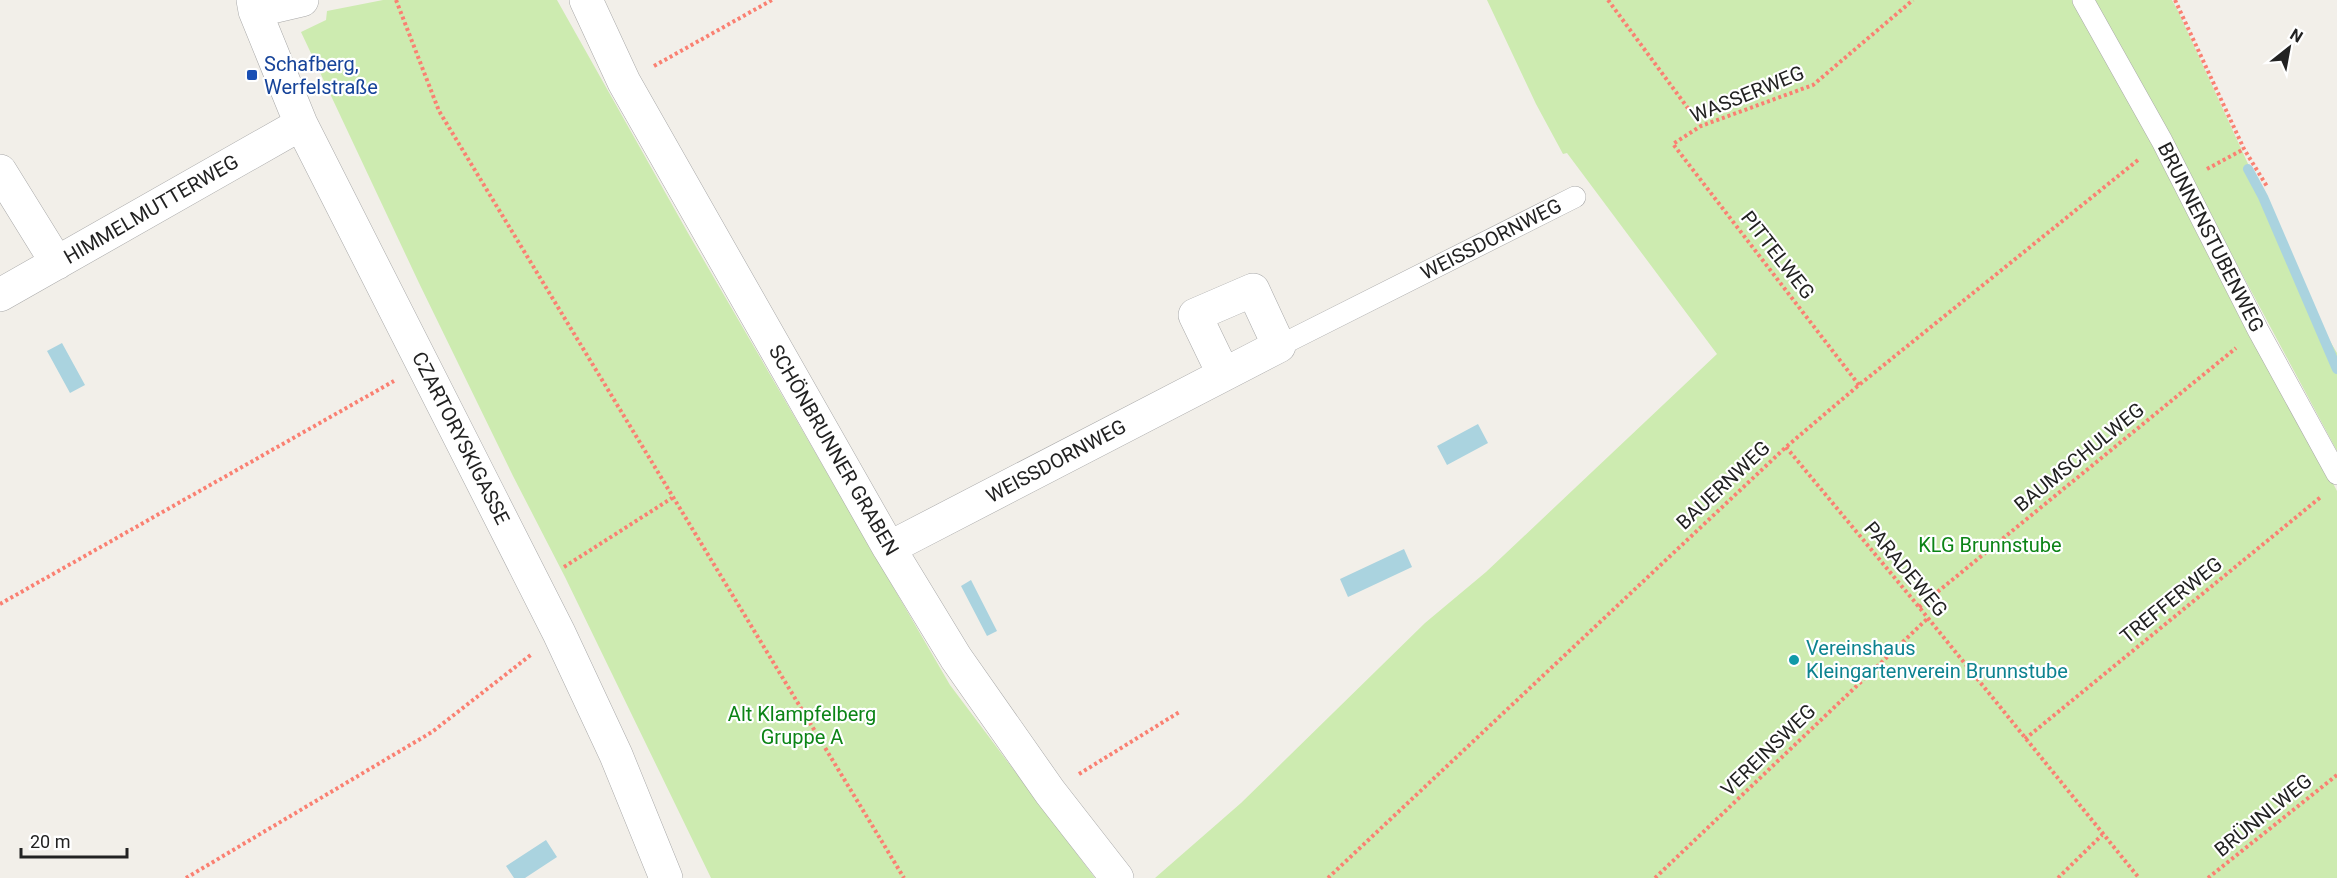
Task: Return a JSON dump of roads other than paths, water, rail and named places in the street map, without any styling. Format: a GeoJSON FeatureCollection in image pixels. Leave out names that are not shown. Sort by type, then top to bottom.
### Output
{"type":"FeatureCollection","features":[{"type":"Feature","properties":{"kind":"street"},"geometry":{"type":"LineString","coordinates":[[254,6],[302,0]]}},
{"type":"Feature","properties":{"kind":"street","name":"SCHÖNBRUNNER GRABEN"},"geometry":{"type":"LineString","coordinates":[[586,0],[624,82],[889,548],[956,658],[1050,792],[1117,878]]}},
{"type":"Feature","properties":{"kind":"street","name":"CZARTORYSKIGASSE"},"geometry":{"type":"LineString","coordinates":[[254,6],[301,124],[537,588],[616,755],[666,878]]}},
{"type":"Feature","properties":{"kind":"street","name":"HIMMELMUTTERWEG"},"geometry":{"type":"LineString","coordinates":[[0,295],[301,124]]}},
{"type":"Feature","properties":{"kind":"street"},"geometry":{"type":"LineString","coordinates":[[0,171],[57,263]]}},
{"type":"Feature","properties":{"kind":"street"},"geometry":{"type":"LineString","coordinates":[[1223,373],[1195,315],[1253,290],[1279,346]]}},
{"type":"Feature","properties":{"kind":"street","name":"WEISSDORNWEG"},"geometry":{"type":"LineString","coordinates":[[889,548],[1279,346]]}},
{"type":"Feature","properties":{"kind":"lane","name":"BRUNNENSTUBENWEG"},"geometry":{"type":"LineString","coordinates":[[2083,0],[2162,141],[2258,330],[2337,474]]}},
{"type":"Feature","properties":{"kind":"lane","name":"WEISSDORNWEG"},"geometry":{"type":"LineString","coordinates":[[1279,346],[1575,197]]}},
{"type":"Feature","properties":{"kind":"water"},"geometry":{"type":"Polygon","coordinates":[[[62,343],[85,385],[70,393],[47,351],[62,343]]]}},
{"type":"Feature","properties":{"kind":"water"},"geometry":{"type":"Polygon","coordinates":[[[1478,424],[1488,443],[1447,465],[1437,446],[1478,424]]]}},
{"type":"Feature","properties":{"kind":"water"},"geometry":{"type":"Polygon","coordinates":[[[1404,549],[1412,567],[1348,597],[1340,579],[1404,549]]]}},
{"type":"Feature","properties":{"kind":"water"},"geometry":{"type":"Polygon","coordinates":[[[971,580],[997,631],[987,636],[961,586],[971,580]]]}},
{"type":"Feature","properties":{"kind":"water"},"geometry":{"type":"Polygon","coordinates":[[[546,840],[557,857],[525,878],[514,878],[506,866],[546,840]]]}},
{"type":"Feature","properties":{"kind":"waterway"},"geometry":{"type":"LineString","coordinates":[[2248,169],[2263,197],[2337,369]]}},
{"type":"Feature","properties":{"kind":"place","name":"Schafberg, Werfelstraße"},"geometry":{"type":"Point","coordinates":[252,75]}},
{"type":"Feature","properties":{"kind":"place","name":"Vereinshaus Kleingartenverein Brunnstube"},"geometry":{"type":"Point","coordinates":[1794,660]}},
{"type":"Feature","properties":{"kind":"park label","name":"KLG Brunnstube"},"geometry":{"type":"Point","coordinates":[1990,545]}},
{"type":"Feature","properties":{"kind":"park label","name":"Alt Klampfelberg Gruppe A"},"geometry":{"type":"Point","coordinates":[802,726]}}]}
